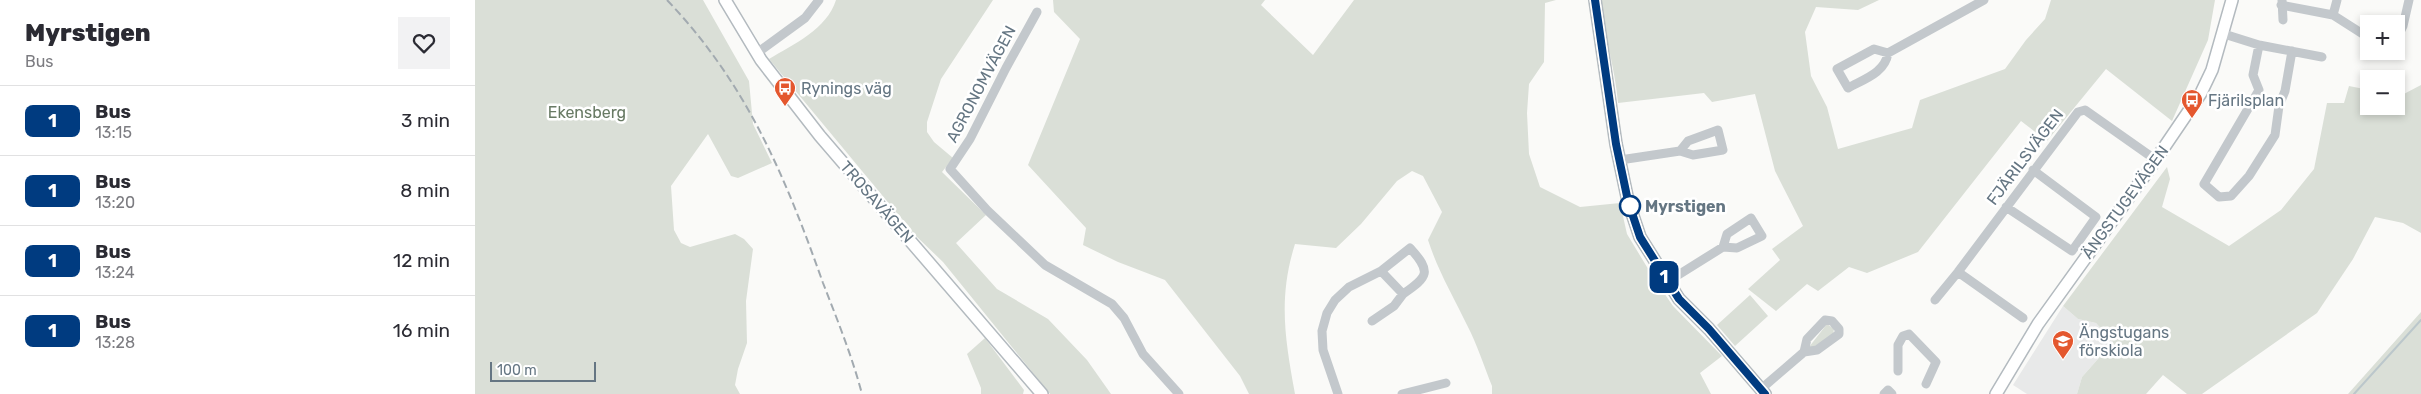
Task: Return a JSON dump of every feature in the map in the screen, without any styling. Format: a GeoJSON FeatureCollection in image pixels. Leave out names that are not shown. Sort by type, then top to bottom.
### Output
{"type":"FeatureCollection","features":[{"type":"Feature","properties":{"kind":"street","name":"TROSAVÄGEN"},"geometry":{"type":"LineString","coordinates":[[725,0],[757,53],[820,136],[1042,394]]}},
{"type":"Feature","properties":{"kind":"street"},"geometry":{"type":"LineString","coordinates":[[757,53],[805,18],[819,0]]}},
{"type":"Feature","properties":{"kind":"street"},"geometry":{"type":"LineString","coordinates":[[1595,0],[1620,160],[1628,201],[1640,237],[1679,299],[1709,329],[1763,391],[1804,352]]}},
{"type":"Feature","properties":{"kind":"street"},"geometry":{"type":"LineString","coordinates":[[1888,53],[1887,62],[1880,70],[1848,88],[1837,69],[1874,49],[1888,53],[1984,0]]}},
{"type":"Feature","properties":{"kind":"street","name":"ÄNGSTUGEVÄGEN"},"geometry":{"type":"LineString","coordinates":[[1996,394],[2038,324],[2156,160],[2201,93],[2212,70],[2224,34],[2232,0]]}},
{"type":"Feature","properties":{"kind":"street"},"geometry":{"type":"LineString","coordinates":[[2333,15],[2337,0]]}},
{"type":"Feature","properties":{"kind":"street"},"geometry":{"type":"LineString","coordinates":[[2405,17],[2409,0]]}},
{"type":"Feature","properties":{"kind":"street"},"geometry":{"type":"LineString","coordinates":[[2283,20],[2281,3],[2333,15],[2360,32]]}},
{"type":"Feature","properties":{"kind":"street","name":"AGRONOMVÄGEN"},"geometry":{"type":"LineString","coordinates":[[1037,12],[970,139],[950,169],[987,210],[1045,265],[1113,304],[1124,318],[1143,354],[1179,394]]}},
{"type":"Feature","properties":{"kind":"street"},"geometry":{"type":"LineString","coordinates":[[2224,34],[2259,45],[2322,57]]}},
{"type":"Feature","properties":{"kind":"street"},"geometry":{"type":"LineString","coordinates":[[2259,45],[2253,75],[2259,90],[2204,184],[2219,197],[2231,196],[2249,176],[2275,136],[2279,106],[2285,91],[2292,51]]}},
{"type":"Feature","properties":{"kind":"street","name":"FJÄRILSVÄGEN"},"geometry":{"type":"LineString","coordinates":[[1935,300],[2078,112],[2085,110],[2156,160]]}},
{"type":"Feature","properties":{"kind":"street"},"geometry":{"type":"LineString","coordinates":[[1620,160],[1680,152],[1693,155],[1723,150],[1718,130],[1688,140],[1680,152]]}},
{"type":"Feature","properties":{"kind":"street"},"geometry":{"type":"LineString","coordinates":[[2006,207],[2072,251],[2095,218],[2033,170]]}},
{"type":"Feature","properties":{"kind":"street"},"geometry":{"type":"LineString","coordinates":[[1667,282],[1723,247]]}},
{"type":"Feature","properties":{"kind":"street"},"geometry":{"type":"LineString","coordinates":[[1339,394],[1323,350],[1323,331],[1327,313],[1335,300],[1349,287],[1381,271],[1410,248],[1423,262],[1426,269],[1422,280],[1403,294],[1394,306],[1372,320]]}},
{"type":"Feature","properties":{"kind":"street"},"geometry":{"type":"LineString","coordinates":[[1381,271],[1403,294]]}},
{"type":"Feature","properties":{"kind":"street"},"geometry":{"type":"LineString","coordinates":[[1958,272],[2023,318]]}},
{"type":"Feature","properties":{"kind":"street"},"geometry":{"type":"LineString","coordinates":[[1898,371],[1898,345],[1903,336],[1909,334],[1936,362],[1926,384]]}},
{"type":"Feature","properties":{"kind":"street"},"geometry":{"type":"LineString","coordinates":[[1402,394],[1445,383]]}},
{"type":"Feature","properties":{"kind":"street"},"geometry":{"type":"LineString","coordinates":[[1884,394],[1888,390],[1892,394]]}},
{"type":"Feature","properties":{"kind":"shaded area","name":"Ängstugans förskiola"},"geometry":{"type":"Polygon","coordinates":[[[2063,306],[2078,319],[2096,323],[2113,342],[2082,377],[2077,394],[2027,394],[2013,385],[2063,306]]]}},
{"type":"Feature","properties":{"kind":"green space","name":"Ekensberg"},"geometry":{"type":"Polygon","coordinates":[[[475,0],[703,0],[749,81],[753,124],[772,163],[738,178],[731,176],[708,134],[671,186],[674,230],[681,243],[690,247],[735,234],[744,239],[753,249],[746,301],[747,343],[738,369],[735,385],[740,394],[475,394],[475,0]]]}},
{"type":"Feature","properties":{"kind":"green space"},"geometry":{"type":"Polygon","coordinates":[[[836,0],[993,0],[941,79],[927,122],[927,132],[934,142],[953,158],[942,172],[986,215],[956,243],[997,289],[1048,319],[1087,360],[1111,394],[1050,394],[943,262],[916,236],[769,59],[809,35],[832,10],[836,0]]]}},
{"type":"Feature","properties":{"kind":"green space"},"geometry":{"type":"Polygon","coordinates":[[[1053,0],[1265,0],[1261,5],[1313,55],[1354,0],[1556,0],[1545,3],[1544,62],[1529,84],[1527,113],[1529,154],[1540,187],[1580,207],[1620,203],[1627,234],[1653,277],[1673,306],[1722,356],[1700,373],[1711,394],[1492,394],[1492,386],[1471,332],[1441,273],[1428,240],[1442,212],[1423,176],[1412,171],[1397,181],[1361,224],[1336,248],[1295,244],[1286,282],[1285,319],[1288,355],[1295,394],[1249,394],[1240,376],[1165,280],[1118,262],[1083,245],[1086,228],[1028,165],[1080,39],[1054,12],[1053,0]]]}},
{"type":"Feature","properties":{"kind":"green space"},"geometry":{"type":"Polygon","coordinates":[[[1601,0],[1879,0],[1858,10],[1816,7],[1805,32],[1811,76],[1827,107],[1838,149],[1912,128],[1920,100],[2005,69],[2026,40],[2045,19],[2051,0],[2215,0],[2208,40],[2172,121],[2106,69],[2047,141],[2021,121],[1918,252],[1867,273],[1849,267],[1818,291],[1807,284],[1776,311],[1748,289],[1780,260],[1772,249],[1803,226],[1775,171],[1755,94],[1712,102],[1704,93],[1618,103],[1601,0]]]}},
{"type":"Feature","properties":{"kind":"green space"},"geometry":{"type":"Polygon","coordinates":[[[2421,85],[2421,233],[2403,223],[2375,217],[2353,259],[2317,313],[2202,394],[2187,394],[2163,375],[2146,394],[2077,394],[2082,377],[2113,342],[2096,323],[2078,319],[2063,306],[2167,167],[2170,179],[2162,207],[2229,246],[2281,210],[2314,169],[2327,103],[2344,103],[2349,86],[2360,88],[2360,115],[2405,115],[2405,93],[2421,85]]]}},
{"type":"Feature","properties":{"kind":"green space"},"geometry":{"type":"Polygon","coordinates":[[[1750,295],[1768,316],[1735,346],[1717,325],[1750,295]]]}},
{"type":"Feature","properties":{"kind":"green space"},"geometry":{"type":"Polygon","coordinates":[[[2421,312],[2421,394],[2348,394],[2421,312]]]}},
{"type":"Feature","properties":{"kind":"green space"},"geometry":{"type":"Polygon","coordinates":[[[1827,324],[1834,329],[1833,335],[1812,348],[1809,347],[1827,324]]]}},
{"type":"Feature","properties":{"kind":"green space"},"geometry":{"type":"Polygon","coordinates":[[[985,338],[1024,390],[1023,394],[981,394],[981,388],[967,354],[985,338]]]}},
{"type":"Feature","properties":{"kind":"waterway"},"geometry":{"type":"LineString","coordinates":[[2354,394],[2421,320]]}},
{"type":"Feature","properties":{"kind":"railway"},"geometry":{"type":"LineString","coordinates":[[667,0],[720,65],[761,133],[794,205],[849,352],[862,394]]}},
{"type":"Feature","properties":{"kind":"bus line","name":"1"},"geometry":{"type":"LineString","coordinates":[[1595,0],[1616,144],[1628,201],[1640,237],[1679,299],[1709,329],[1765,394]]}},
{"type":"Feature","properties":{"kind":"place","name":"Rynings väg"},"geometry":{"type":"Point","coordinates":[785,107]}},
{"type":"Feature","properties":{"kind":"place","name":"Fjärilsplan"},"geometry":{"type":"Point","coordinates":[2192,119]}},
{"type":"Feature","properties":{"kind":"place","name":"Myrstigen"},"geometry":{"type":"Point","coordinates":[1630,206]}},
{"type":"Feature","properties":{"kind":"place","name":"Ängstugans förskiola"},"geometry":{"type":"Point","coordinates":[2063,360]}}]}
